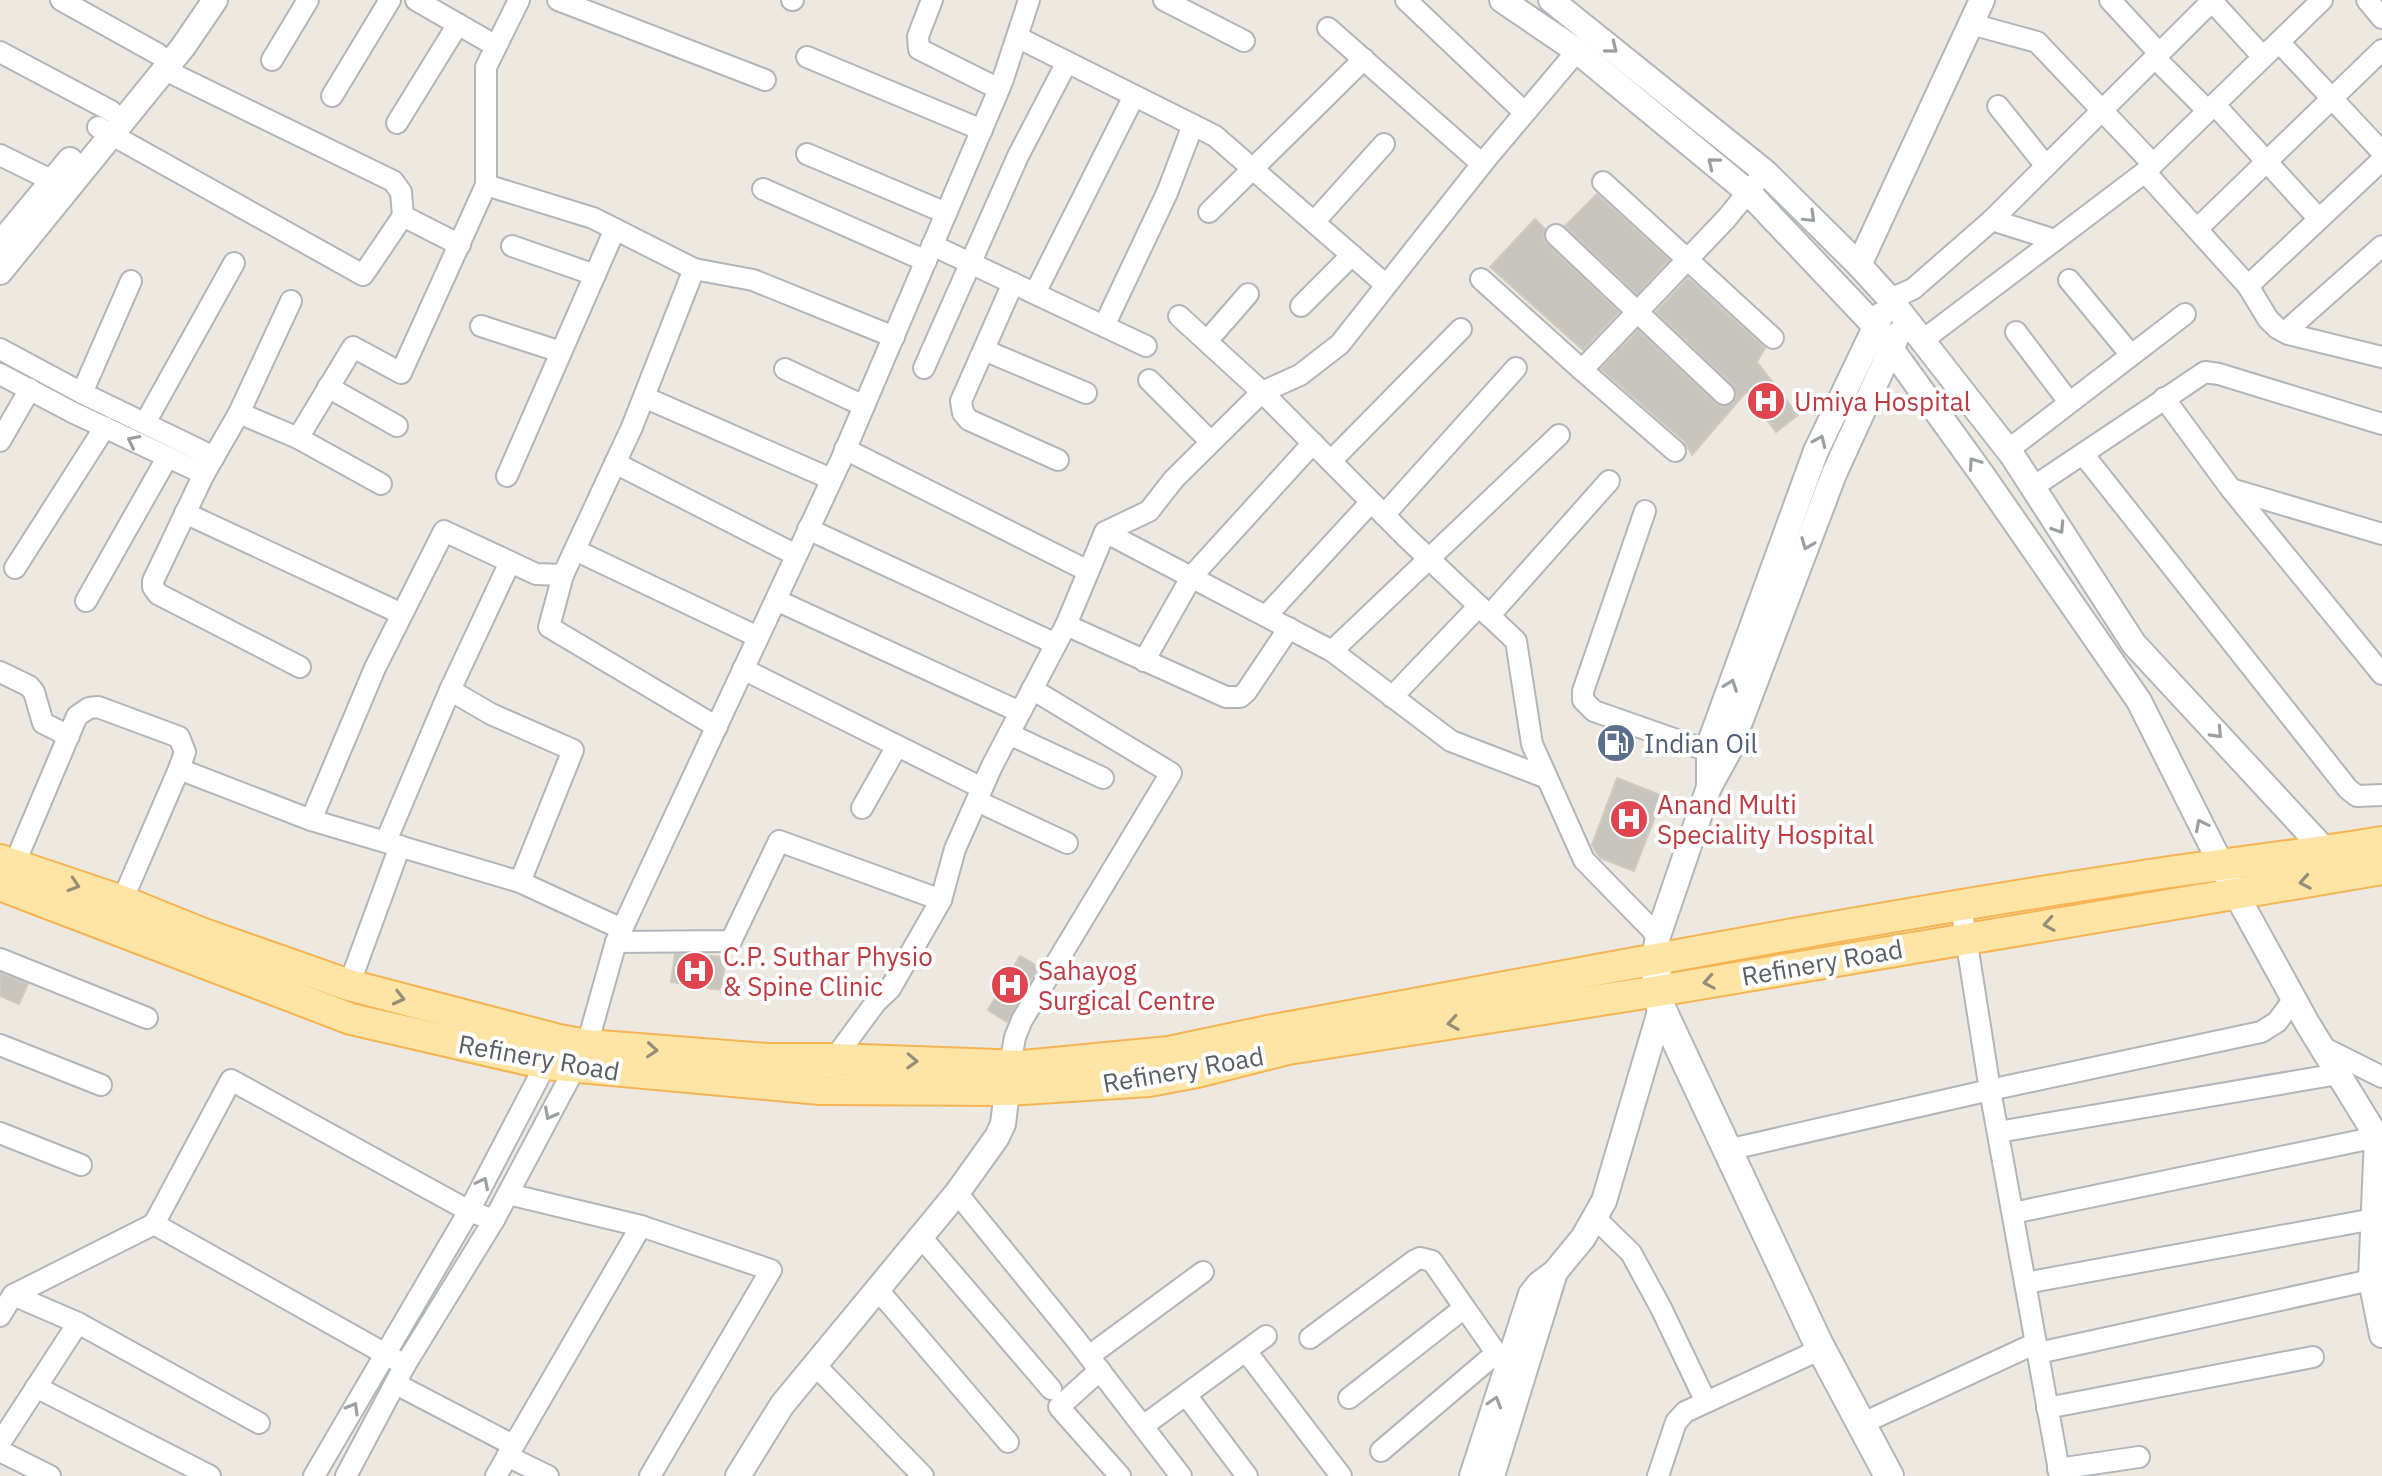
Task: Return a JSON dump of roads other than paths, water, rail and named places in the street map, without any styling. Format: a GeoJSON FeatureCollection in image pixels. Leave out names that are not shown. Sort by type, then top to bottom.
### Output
{"type":"FeatureCollection","features":[{"type":"Feature","properties":{"kind":"main road","name":"Refinery Road"},"geometry":{"type":"LineString","coordinates":[[3,869],[122,901],[201,933],[349,985],[566,1054],[834,1059],[1008,1077],[1149,1081],[1288,1049],[1660,999],[1965,937],[2236,894],[2337,863],[2382,842]]}},
{"type":"Feature","properties":{"kind":"main road","name":"Refinery Road"},"geometry":{"type":"LineString","coordinates":[[3,869],[351,1019],[566,1054],[826,1089],[1008,1077],[1023,1066],[1169,1052],[1656,948],[1961,906],[2139,876],[2222,867],[2337,863],[2382,869]]}},
{"type":"Feature","properties":{"kind":"main road"},"geometry":{"type":"LineString","coordinates":[[1656,948],[1660,999],[1821,1349],[1889,1476]]}},
{"type":"Feature","properties":{"kind":"street"},"geometry":{"type":"LineString","coordinates":[[0,52],[107,125],[363,275],[403,216],[401,192],[393,181],[161,62],[61,0]]}},
{"type":"Feature","properties":{"kind":"street"},"geometry":{"type":"LineString","coordinates":[[161,62],[196,0]]}},
{"type":"Feature","properties":{"kind":"street"},"geometry":{"type":"LineString","coordinates":[[0,244],[215,0]]}},
{"type":"Feature","properties":{"kind":"street"},"geometry":{"type":"LineString","coordinates":[[272,60],[308,0]]}},
{"type":"Feature","properties":{"kind":"street"},"geometry":{"type":"LineString","coordinates":[[332,96],[390,0]]}},
{"type":"Feature","properties":{"kind":"street"},"geometry":{"type":"LineString","coordinates":[[416,0],[496,46]]}},
{"type":"Feature","properties":{"kind":"street"},"geometry":{"type":"LineString","coordinates":[[298,438],[353,347],[401,373],[486,185],[486,67],[519,0]]}},
{"type":"Feature","properties":{"kind":"street"},"geometry":{"type":"LineString","coordinates":[[558,0],[596,7],[765,80]]}},
{"type":"Feature","properties":{"kind":"street"},"geometry":{"type":"LineString","coordinates":[[932,0],[918,36],[919,49],[999,89]]}},
{"type":"Feature","properties":{"kind":"street"},"geometry":{"type":"LineString","coordinates":[[346,1476],[405,1365],[508,1194],[619,935],[864,406],[999,89],[1029,0]]}},
{"type":"Feature","properties":{"kind":"street"},"geometry":{"type":"LineString","coordinates":[[1164,0],[1244,41]]}},
{"type":"Feature","properties":{"kind":"street"},"geometry":{"type":"LineString","coordinates":[[1406,0],[1524,112]]}},
{"type":"Feature","properties":{"kind":"street"},"geometry":{"type":"LineString","coordinates":[[1551,0],[1765,172],[1890,299],[2008,450],[2134,644],[2337,863]]}},
{"type":"Feature","properties":{"kind":"street"},"geometry":{"type":"LineString","coordinates":[[1859,265],[1982,0]]}},
{"type":"Feature","properties":{"kind":"street"},"geometry":{"type":"LineString","coordinates":[[2110,0],[2157,56],[2266,162],[2319,219]]}},
{"type":"Feature","properties":{"kind":"street"},"geometry":{"type":"LineString","coordinates":[[1709,787],[1708,751],[1816,451],[1874,325],[1890,299],[1913,289],[1992,220],[2212,0],[2263,57]]}},
{"type":"Feature","properties":{"kind":"street"},"geometry":{"type":"LineString","coordinates":[[2367,0],[2382,18]]}},
{"type":"Feature","properties":{"kind":"street"},"geometry":{"type":"LineString","coordinates":[[1923,340],[2149,168],[2320,1]]}},
{"type":"Feature","properties":{"kind":"street"},"geometry":{"type":"LineString","coordinates":[[1517,4],[1748,192],[1874,325],[2139,701],[2236,894],[2294,999],[2377,1137],[2376,1232],[2371,1280],[2382,1335]]}},
{"type":"Feature","properties":{"kind":"street"},"geometry":{"type":"LineString","coordinates":[[397,123],[458,24]]}},
{"type":"Feature","properties":{"kind":"street"},"geometry":{"type":"LineString","coordinates":[[1971,24],[2032,39],[2103,110],[2197,229],[2248,286],[2268,319],[2285,332],[2382,357]]}},
{"type":"Feature","properties":{"kind":"street"},"geometry":{"type":"LineString","coordinates":[[1328,28],[1482,164]]}},
{"type":"Feature","properties":{"kind":"street"},"geometry":{"type":"LineString","coordinates":[[1017,37],[1215,136],[1386,285]]}},
{"type":"Feature","properties":{"kind":"street"},"geometry":{"type":"LineString","coordinates":[[2279,42],[2382,152]]}},
{"type":"Feature","properties":{"kind":"street"},"geometry":{"type":"LineString","coordinates":[[2197,229],[2382,50]]}},
{"type":"Feature","properties":{"kind":"street"},"geometry":{"type":"LineString","coordinates":[[826,1089],[834,1059],[876,1002],[890,989],[941,900],[955,849],[1009,734],[1066,625],[1105,532],[1149,511],[1174,479],[1262,392],[1300,375],[1340,344],[1524,112],[1577,51]]}},
{"type":"Feature","properties":{"kind":"street"},"geometry":{"type":"LineString","coordinates":[[807,57],[982,130]]}},
{"type":"Feature","properties":{"kind":"street"},"geometry":{"type":"LineString","coordinates":[[1209,212],[1364,59]]}},
{"type":"Feature","properties":{"kind":"street"},"geometry":{"type":"LineString","coordinates":[[924,368],[1018,156],[1067,62]]}},
{"type":"Feature","properties":{"kind":"street"},"geometry":{"type":"LineString","coordinates":[[1035,293],[1134,96]]}},
{"type":"Feature","properties":{"kind":"street"},"geometry":{"type":"LineString","coordinates":[[1998,106],[2046,166]]}},
{"type":"Feature","properties":{"kind":"street"},"geometry":{"type":"LineString","coordinates":[[0,272],[107,125]]}},
{"type":"Feature","properties":{"kind":"street"},"geometry":{"type":"LineString","coordinates":[[1104,326],[1167,193],[1193,125]]}},
{"type":"Feature","properties":{"kind":"street"},"geometry":{"type":"LineString","coordinates":[[1314,222],[1384,144]]}},
{"type":"Feature","properties":{"kind":"street"},"geometry":{"type":"LineString","coordinates":[[807,154],[946,213]]}},
{"type":"Feature","properties":{"kind":"street"},"geometry":{"type":"LineString","coordinates":[[0,155],[53,181]]}},
{"type":"Feature","properties":{"kind":"street"},"geometry":{"type":"LineString","coordinates":[[2248,286],[2382,160]]}},
{"type":"Feature","properties":{"kind":"street"},"geometry":{"type":"LineString","coordinates":[[1582,370],[1688,259],[1765,172]]}},
{"type":"Feature","properties":{"kind":"street"},"geometry":{"type":"LineString","coordinates":[[1603,182],[1773,338]]}},
{"type":"Feature","properties":{"kind":"street"},"geometry":{"type":"LineString","coordinates":[[486,185],[593,218],[694,269],[753,280],[894,337]]}},
{"type":"Feature","properties":{"kind":"street"},"geometry":{"type":"LineString","coordinates":[[763,189],[929,253],[972,264],[1146,346]]}},
{"type":"Feature","properties":{"kind":"street"},"geometry":{"type":"LineString","coordinates":[[403,216],[460,245]]}},
{"type":"Feature","properties":{"kind":"street"},"geometry":{"type":"LineString","coordinates":[[1992,220],[2055,240]]}},
{"type":"Feature","properties":{"kind":"street"},"geometry":{"type":"LineString","coordinates":[[507,476],[615,229]]}},
{"type":"Feature","properties":{"kind":"street"},"geometry":{"type":"LineString","coordinates":[[1556,235],[1724,394]]}},
{"type":"Feature","properties":{"kind":"street"},"geometry":{"type":"LineString","coordinates":[[512,246],[595,275]]}},
{"type":"Feature","properties":{"kind":"street"},"geometry":{"type":"LineString","coordinates":[[2285,332],[2382,246]]}},
{"type":"Feature","properties":{"kind":"street"},"geometry":{"type":"LineString","coordinates":[[1301,306],[1352,255]]}},
{"type":"Feature","properties":{"kind":"street"},"geometry":{"type":"LineString","coordinates":[[145,423],[234,263]]}},
{"type":"Feature","properties":{"kind":"street"},"geometry":{"type":"LineString","coordinates":[[694,269],[644,397],[563,575],[549,627],[717,727]]}},
{"type":"Feature","properties":{"kind":"street"},"geometry":{"type":"LineString","coordinates":[[1481,279],[1675,451]]}},
{"type":"Feature","properties":{"kind":"street"},"geometry":{"type":"LineString","coordinates":[[2069,280],[2131,355]]}},
{"type":"Feature","properties":{"kind":"street"},"geometry":{"type":"LineString","coordinates":[[82,393],[131,281]]}},
{"type":"Feature","properties":{"kind":"street"},"geometry":{"type":"LineString","coordinates":[[1013,283],[961,401],[963,413],[969,420],[1058,460]]}},
{"type":"Feature","properties":{"kind":"street"},"geometry":{"type":"LineString","coordinates":[[1656,948],[1709,787],[1729,751],[1834,474],[1906,319],[1913,289]]}},
{"type":"Feature","properties":{"kind":"street"},"geometry":{"type":"LineString","coordinates":[[1207,341],[1248,294]]}},
{"type":"Feature","properties":{"kind":"street"},"geometry":{"type":"LineString","coordinates":[[291,301],[239,413],[209,466],[153,581],[158,594],[300,667]]}},
{"type":"Feature","properties":{"kind":"street"},"geometry":{"type":"LineString","coordinates":[[2008,450],[2185,314]]}},
{"type":"Feature","properties":{"kind":"street"},"geometry":{"type":"LineString","coordinates":[[1179,316],[1262,392],[1516,641],[1532,744],[1584,860],[1656,948]]}},
{"type":"Feature","properties":{"kind":"street"},"geometry":{"type":"LineString","coordinates":[[481,326],[561,352]]}},
{"type":"Feature","properties":{"kind":"street"},"geometry":{"type":"LineString","coordinates":[[1331,461],[1461,329]]}},
{"type":"Feature","properties":{"kind":"street"},"geometry":{"type":"LineString","coordinates":[[2016,332],[2069,402]]}},
{"type":"Feature","properties":{"kind":"street"},"geometry":{"type":"LineString","coordinates":[[0,349],[145,423],[209,466]]}},
{"type":"Feature","properties":{"kind":"street"},"geometry":{"type":"LineString","coordinates":[[984,350],[1086,393]]}},
{"type":"Feature","properties":{"kind":"street"},"geometry":{"type":"LineString","coordinates":[[1266,616],[1516,368]]}},
{"type":"Feature","properties":{"kind":"street"},"geometry":{"type":"LineString","coordinates":[[785,369],[864,406]]}},
{"type":"Feature","properties":{"kind":"street"},"geometry":{"type":"LineString","coordinates":[[2033,487],[2198,375],[2213,373],[2382,424]]}},
{"type":"Feature","properties":{"kind":"street"},"geometry":{"type":"LineString","coordinates":[[0,374],[167,458],[209,466]]}},
{"type":"Feature","properties":{"kind":"street"},"geometry":{"type":"LineString","coordinates":[[1149,380],[1211,442]]}},
{"type":"Feature","properties":{"kind":"street"},"geometry":{"type":"LineString","coordinates":[[328,387],[397,426]]}},
{"type":"Feature","properties":{"kind":"street"},"geometry":{"type":"LineString","coordinates":[[0,441],[30,389]]}},
{"type":"Feature","properties":{"kind":"street"},"geometry":{"type":"LineString","coordinates":[[644,397],[831,479]]}},
{"type":"Feature","properties":{"kind":"street"},"geometry":{"type":"LineString","coordinates":[[2164,398],[2231,489],[2382,674]]}},
{"type":"Feature","properties":{"kind":"street"},"geometry":{"type":"LineString","coordinates":[[239,413],[298,438],[381,484]]}},
{"type":"Feature","properties":{"kind":"street"},"geometry":{"type":"LineString","coordinates":[[15,568],[105,427]]}},
{"type":"Feature","properties":{"kind":"street"},"geometry":{"type":"LineString","coordinates":[[1332,651],[1559,435]]}},
{"type":"Feature","properties":{"kind":"street"},"geometry":{"type":"LineString","coordinates":[[1144,661],[1192,576],[1313,443]]}},
{"type":"Feature","properties":{"kind":"street"},"geometry":{"type":"LineString","coordinates":[[845,449],[1088,571]]}},
{"type":"Feature","properties":{"kind":"street"},"geometry":{"type":"LineString","coordinates":[[2083,454],[2348,789],[2357,796],[2382,795]]}},
{"type":"Feature","properties":{"kind":"street"},"geometry":{"type":"LineString","coordinates":[[86,601],[167,458]]}},
{"type":"Feature","properties":{"kind":"street"},"geometry":{"type":"LineString","coordinates":[[615,463],[796,555]]}},
{"type":"Feature","properties":{"kind":"street"},"geometry":{"type":"LineString","coordinates":[[1392,697],[1484,611],[1609,481]]}},
{"type":"Feature","properties":{"kind":"street"},"geometry":{"type":"LineString","coordinates":[[2231,489],[2382,534]]}},
{"type":"Feature","properties":{"kind":"street"},"geometry":{"type":"LineString","coordinates":[[1645,511],[1583,691],[1583,700],[1594,711],[1708,751]]}},
{"type":"Feature","properties":{"kind":"street"},"geometry":{"type":"LineString","coordinates":[[185,513],[402,614]]}},
{"type":"Feature","properties":{"kind":"street"},"geometry":{"type":"LineString","coordinates":[[808,529],[1056,644]]}},
{"type":"Feature","properties":{"kind":"street"},"geometry":{"type":"LineString","coordinates":[[311,820],[375,668],[444,531],[536,574],[563,575]]}},
{"type":"Feature","properties":{"kind":"street"},"geometry":{"type":"LineString","coordinates":[[1105,532],[1332,651],[1451,741],[1547,778]]}},
{"type":"Feature","properties":{"kind":"street"},"geometry":{"type":"LineString","coordinates":[[575,550],[758,637]]}},
{"type":"Feature","properties":{"kind":"street"},"geometry":{"type":"LineString","coordinates":[[349,985],[393,844],[450,690],[510,562]]}},
{"type":"Feature","properties":{"kind":"street"},"geometry":{"type":"LineString","coordinates":[[776,600],[1020,712]]}},
{"type":"Feature","properties":{"kind":"street"},"geometry":{"type":"LineString","coordinates":[[1066,625],[1234,698],[1246,692],[1289,628]]}},
{"type":"Feature","properties":{"kind":"street"},"geometry":{"type":"LineString","coordinates":[[743,669],[897,746],[1067,843]]}},
{"type":"Feature","properties":{"kind":"street"},"geometry":{"type":"LineString","coordinates":[[0,672],[29,686],[37,699],[43,723],[69,736]]}},
{"type":"Feature","properties":{"kind":"street"},"geometry":{"type":"LineString","coordinates":[[738,1476],[782,1405],[957,1193],[1003,1124],[1015,1037],[1022,1020],[1171,773],[1032,689]]}},
{"type":"Feature","properties":{"kind":"street"},"geometry":{"type":"LineString","coordinates":[[450,690],[491,714],[573,750],[520,882]]}},
{"type":"Feature","properties":{"kind":"street"},"geometry":{"type":"LineString","coordinates":[[3,869],[77,716],[89,708],[98,707],[179,737],[185,752],[122,901]]}},
{"type":"Feature","properties":{"kind":"street"},"geometry":{"type":"LineString","coordinates":[[1009,734],[1103,778]]}},
{"type":"Feature","properties":{"kind":"street"},"geometry":{"type":"LineString","coordinates":[[862,808],[897,746]]}},
{"type":"Feature","properties":{"kind":"street"},"geometry":{"type":"LineString","coordinates":[[179,769],[311,820],[520,882],[619,935],[731,941],[779,841],[941,900]]}},
{"type":"Feature","properties":{"kind":"street"},"geometry":{"type":"LineString","coordinates":[[1961,906],[1990,1090],[2059,1472],[2139,1457]]}},
{"type":"Feature","properties":{"kind":"street"},"geometry":{"type":"LineString","coordinates":[[0,959],[147,1018]]}},
{"type":"Feature","properties":{"kind":"street"},"geometry":{"type":"LineString","coordinates":[[1472,1476],[1501,1360],[1531,1294],[1555,1272],[1583,1238],[1604,1201],[1660,999]]}},
{"type":"Feature","properties":{"kind":"street"},"geometry":{"type":"LineString","coordinates":[[1727,1150],[2261,1032],[2277,1022],[2294,999]]}},
{"type":"Feature","properties":{"kind":"street"},"geometry":{"type":"LineString","coordinates":[[0,1045],[101,1085]]}},
{"type":"Feature","properties":{"kind":"street"},"geometry":{"type":"LineString","coordinates":[[2322,1047],[2382,1077]]}},
{"type":"Feature","properties":{"kind":"street"},"geometry":{"type":"LineString","coordinates":[[314,1476],[384,1353],[566,1054]]}},
{"type":"Feature","properties":{"kind":"street"},"geometry":{"type":"LineString","coordinates":[[1998,1132],[2338,1074]]}},
{"type":"Feature","properties":{"kind":"street"},"geometry":{"type":"LineString","coordinates":[[0,1316],[13,1295],[154,1224],[231,1080],[469,1211],[494,1220]]}},
{"type":"Feature","properties":{"kind":"street"},"geometry":{"type":"LineString","coordinates":[[0,1133],[81,1165]]}},
{"type":"Feature","properties":{"kind":"street"},"geometry":{"type":"LineString","coordinates":[[2013,1213],[2377,1137]]}},
{"type":"Feature","properties":{"kind":"street"},"geometry":{"type":"LineString","coordinates":[[957,1193],[1095,1363],[1181,1476]]}},
{"type":"Feature","properties":{"kind":"street"},"geometry":{"type":"LineString","coordinates":[[508,1194],[641,1226],[771,1270],[650,1476]]}},
{"type":"Feature","properties":{"kind":"street"},"geometry":{"type":"LineString","coordinates":[[1595,1218],[1631,1253],[1706,1402]]}},
{"type":"Feature","properties":{"kind":"street"},"geometry":{"type":"LineString","coordinates":[[154,1224],[405,1365]]}},
{"type":"Feature","properties":{"kind":"street"},"geometry":{"type":"LineString","coordinates":[[496,1476],[641,1226]]}},
{"type":"Feature","properties":{"kind":"street"},"geometry":{"type":"LineString","coordinates":[[2025,1283],[2376,1232]]}},
{"type":"Feature","properties":{"kind":"street"},"geometry":{"type":"LineString","coordinates":[[921,1237],[1051,1389]]}},
{"type":"Feature","properties":{"kind":"street"},"geometry":{"type":"LineString","coordinates":[[1310,1338],[1420,1258],[1432,1261],[1501,1360]]}},
{"type":"Feature","properties":{"kind":"street"},"geometry":{"type":"LineString","coordinates":[[1120,1476],[1059,1407],[1095,1363],[1203,1272]]}},
{"type":"Feature","properties":{"kind":"street"},"geometry":{"type":"LineString","coordinates":[[1492,1476],[1555,1272]]}},
{"type":"Feature","properties":{"kind":"street"},"geometry":{"type":"LineString","coordinates":[[1861,1424],[2037,1348],[2371,1280]]}},
{"type":"Feature","properties":{"kind":"street"},"geometry":{"type":"LineString","coordinates":[[878,1290],[1008,1442]]}},
{"type":"Feature","properties":{"kind":"street"},"geometry":{"type":"LineString","coordinates":[[13,1295],[78,1323],[259,1423]]}},
{"type":"Feature","properties":{"kind":"street"},"geometry":{"type":"LineString","coordinates":[[1349,1398],[1464,1308]]}},
{"type":"Feature","properties":{"kind":"street"},"geometry":{"type":"LineString","coordinates":[[0,1443],[78,1323]]}},
{"type":"Feature","properties":{"kind":"street"},"geometry":{"type":"LineString","coordinates":[[1143,1426],[1266,1336]]}},
{"type":"Feature","properties":{"kind":"street"},"geometry":{"type":"LineString","coordinates":[[1658,1476],[1681,1415],[1821,1349]]}},
{"type":"Feature","properties":{"kind":"street"},"geometry":{"type":"LineString","coordinates":[[1246,1351],[1341,1476]]}},
{"type":"Feature","properties":{"kind":"street"},"geometry":{"type":"LineString","coordinates":[[2047,1408],[2313,1357]]}},
{"type":"Feature","properties":{"kind":"street"},"geometry":{"type":"LineString","coordinates":[[1381,1451],[1501,1360]]}},
{"type":"Feature","properties":{"kind":"street"},"geometry":{"type":"LineString","coordinates":[[815,1365],[923,1476]]}},
{"type":"Feature","properties":{"kind":"street"},"geometry":{"type":"LineString","coordinates":[[396,1384],[510,1450],[548,1476]]}},
{"type":"Feature","properties":{"kind":"street"},"geometry":{"type":"LineString","coordinates":[[36,1387],[210,1476]]}},
{"type":"Feature","properties":{"kind":"street"},"geometry":{"type":"LineString","coordinates":[[1186,1395],[1247,1476]]}},
{"type":"Feature","properties":{"kind":"street"},"geometry":{"type":"LineString","coordinates":[[0,1451],[50,1476]]}},
{"type":"Feature","properties":{"kind":"place","name":"Umiya Hospital"},"geometry":{"type":"Point","coordinates":[1766,401]}},
{"type":"Feature","properties":{"kind":"place","name":"Indian Oil"},"geometry":{"type":"Point","coordinates":[1616,743]}},
{"type":"Feature","properties":{"kind":"place","name":"Anand Multi Speciality Hospital"},"geometry":{"type":"Point","coordinates":[1629,819]}},
{"type":"Feature","properties":{"kind":"place","name":"C.P. Suthar Physio & Spine Clinic"},"geometry":{"type":"Point","coordinates":[695,971]}},
{"type":"Feature","properties":{"kind":"place","name":"Sahayog Surgical Centre"},"geometry":{"type":"Point","coordinates":[1010,985]}}]}
